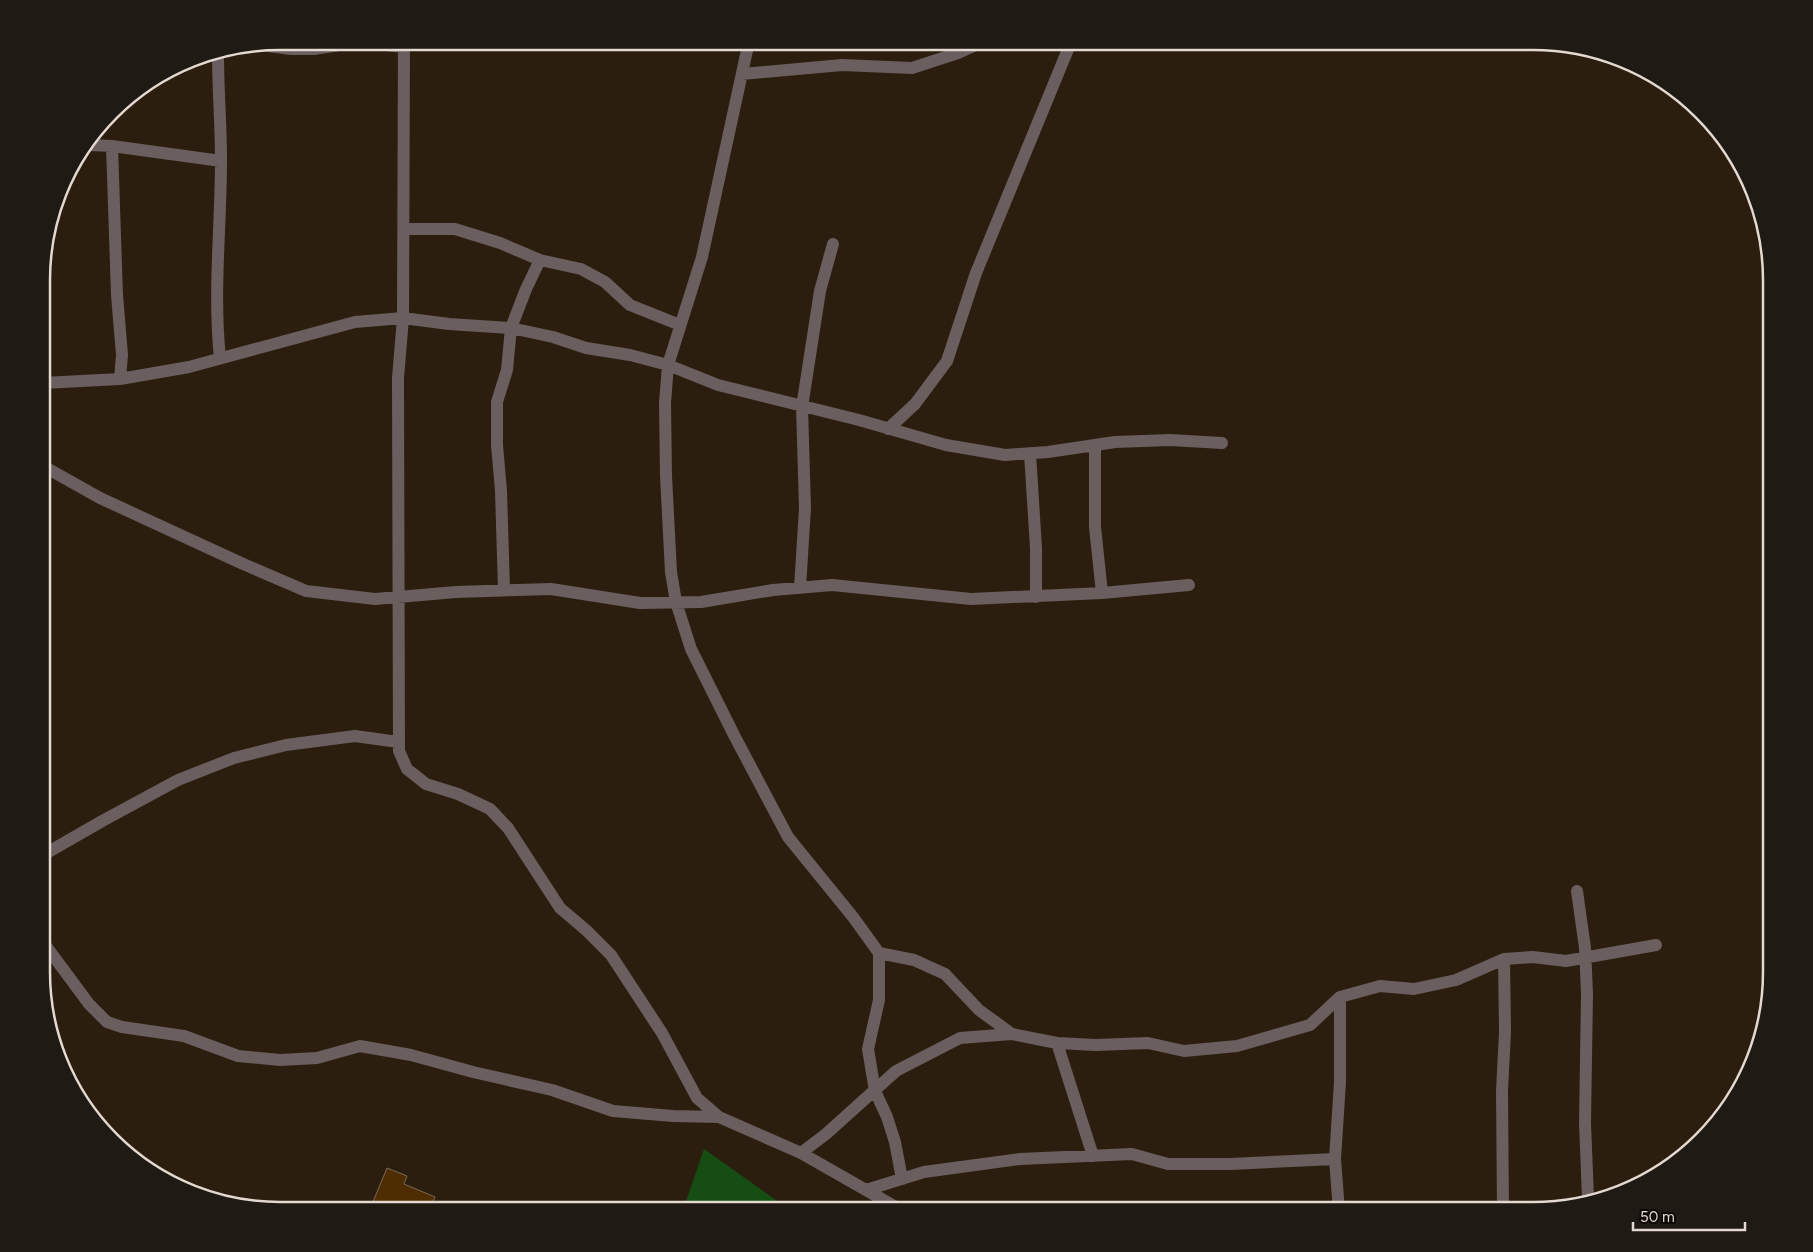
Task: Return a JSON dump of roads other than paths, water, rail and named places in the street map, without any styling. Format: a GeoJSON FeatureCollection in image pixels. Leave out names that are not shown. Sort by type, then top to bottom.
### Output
{"type":"FeatureCollection","features":[{"type":"Feature","properties":{"kind":"street"},"geometry":{"type":"LineString","coordinates":[[404,50],[403,318],[398,378],[399,751],[407,769],[426,784],[458,794],[490,809],[508,828],[560,908],[611,955],[662,1033],[697,1098],[719,1117],[801,1154],[887,1202]]}},
{"type":"Feature","properties":{"kind":"street"},"geometry":{"type":"LineString","coordinates":[[747,50],[702,258],[668,365],[665,403],[666,476],[671,572],[676,602],[691,650],[788,837],[853,917],[879,953],[879,1000],[868,1048],[875,1091],[887,1117],[895,1142],[902,1179]]}},
{"type":"Feature","properties":{"kind":"street"},"geometry":{"type":"LineString","coordinates":[[742,74],[842,65],[912,68],[965,50]]}},
{"type":"Feature","properties":{"kind":"street"},"geometry":{"type":"LineString","coordinates":[[888,428],[915,404],[947,360],[976,273],[1068,50]]}},
{"type":"Feature","properties":{"kind":"street"},"geometry":{"type":"LineString","coordinates":[[218,59],[221,160],[216,328],[220,358]]}},
{"type":"Feature","properties":{"kind":"street"},"geometry":{"type":"LineString","coordinates":[[95,144],[221,160]]}},
{"type":"Feature","properties":{"kind":"street"},"geometry":{"type":"LineString","coordinates":[[112,146],[117,294],[122,355],[120,379]]}},
{"type":"Feature","properties":{"kind":"street"},"geometry":{"type":"LineString","coordinates":[[404,228],[455,229],[500,243],[540,260],[582,269],[605,282],[630,306],[680,325]]}},
{"type":"Feature","properties":{"kind":"street"},"geometry":{"type":"LineString","coordinates":[[800,588],[805,508],[802,407],[820,291],[833,244]]}},
{"type":"Feature","properties":{"kind":"street"},"geometry":{"type":"LineString","coordinates":[[504,590],[497,445],[497,402],[507,370],[512,328],[526,289],[540,260]]}},
{"type":"Feature","properties":{"kind":"street"},"geometry":{"type":"LineString","coordinates":[[50,383],[120,379],[190,367],[355,322],[403,318],[449,324],[512,328],[553,337],[586,348],[630,355],[668,365],[718,385],[888,428],[946,445],[1005,455],[1115,442],[1170,440],[1222,443]]}},
{"type":"Feature","properties":{"kind":"street"},"geometry":{"type":"LineString","coordinates":[[1095,445],[1095,527],[1102,593]]}},
{"type":"Feature","properties":{"kind":"street"},"geometry":{"type":"LineString","coordinates":[[1030,453],[1036,548],[1036,597]]}},
{"type":"Feature","properties":{"kind":"street"},"geometry":{"type":"LineString","coordinates":[[50,470],[100,498],[241,564],[306,591],[375,599],[551,588],[640,603],[701,602],[773,590],[832,585],[971,599],[1102,593],[1189,585]]}},
{"type":"Feature","properties":{"kind":"street"},"geometry":{"type":"LineString","coordinates":[[50,851],[178,780],[234,758],[286,745],[355,736],[398,742]]}},
{"type":"Feature","properties":{"kind":"street"},"geometry":{"type":"LineString","coordinates":[[1577,891],[1585,958],[1585,1123],[1588,1195]]}},
{"type":"Feature","properties":{"kind":"street"},"geometry":{"type":"LineString","coordinates":[[801,1154],[896,1071],[960,1038],[1012,1034],[1057,1043],[1096,1045],[1148,1043],[1184,1051],[1237,1046],[1310,1025],[1340,997],[1380,986],[1414,989],[1456,980],[1504,959],[1566,960],[1656,945]]}},
{"type":"Feature","properties":{"kind":"street"},"geometry":{"type":"LineString","coordinates":[[50,952],[88,1004],[107,1022],[184,1036],[238,1056],[280,1060],[317,1058],[360,1046],[411,1055],[473,1072],[552,1090],[613,1111],[673,1116],[719,1117]]}},
{"type":"Feature","properties":{"kind":"street"},"geometry":{"type":"LineString","coordinates":[[879,953],[914,960],[946,974],[979,1010],[1012,1034]]}},
{"type":"Feature","properties":{"kind":"street"},"geometry":{"type":"LineString","coordinates":[[1503,1202],[1504,959]]}},
{"type":"Feature","properties":{"kind":"street"},"geometry":{"type":"LineString","coordinates":[[1337,1202],[1335,1159],[1340,1082],[1340,997]]}},
{"type":"Feature","properties":{"kind":"street"},"geometry":{"type":"LineString","coordinates":[[1057,1043],[1093,1156]]}},
{"type":"Feature","properties":{"kind":"street"},"geometry":{"type":"LineString","coordinates":[[866,1190],[924,1172],[1020,1159],[1132,1154],[1168,1164],[1230,1164],[1335,1159]]}}]}
